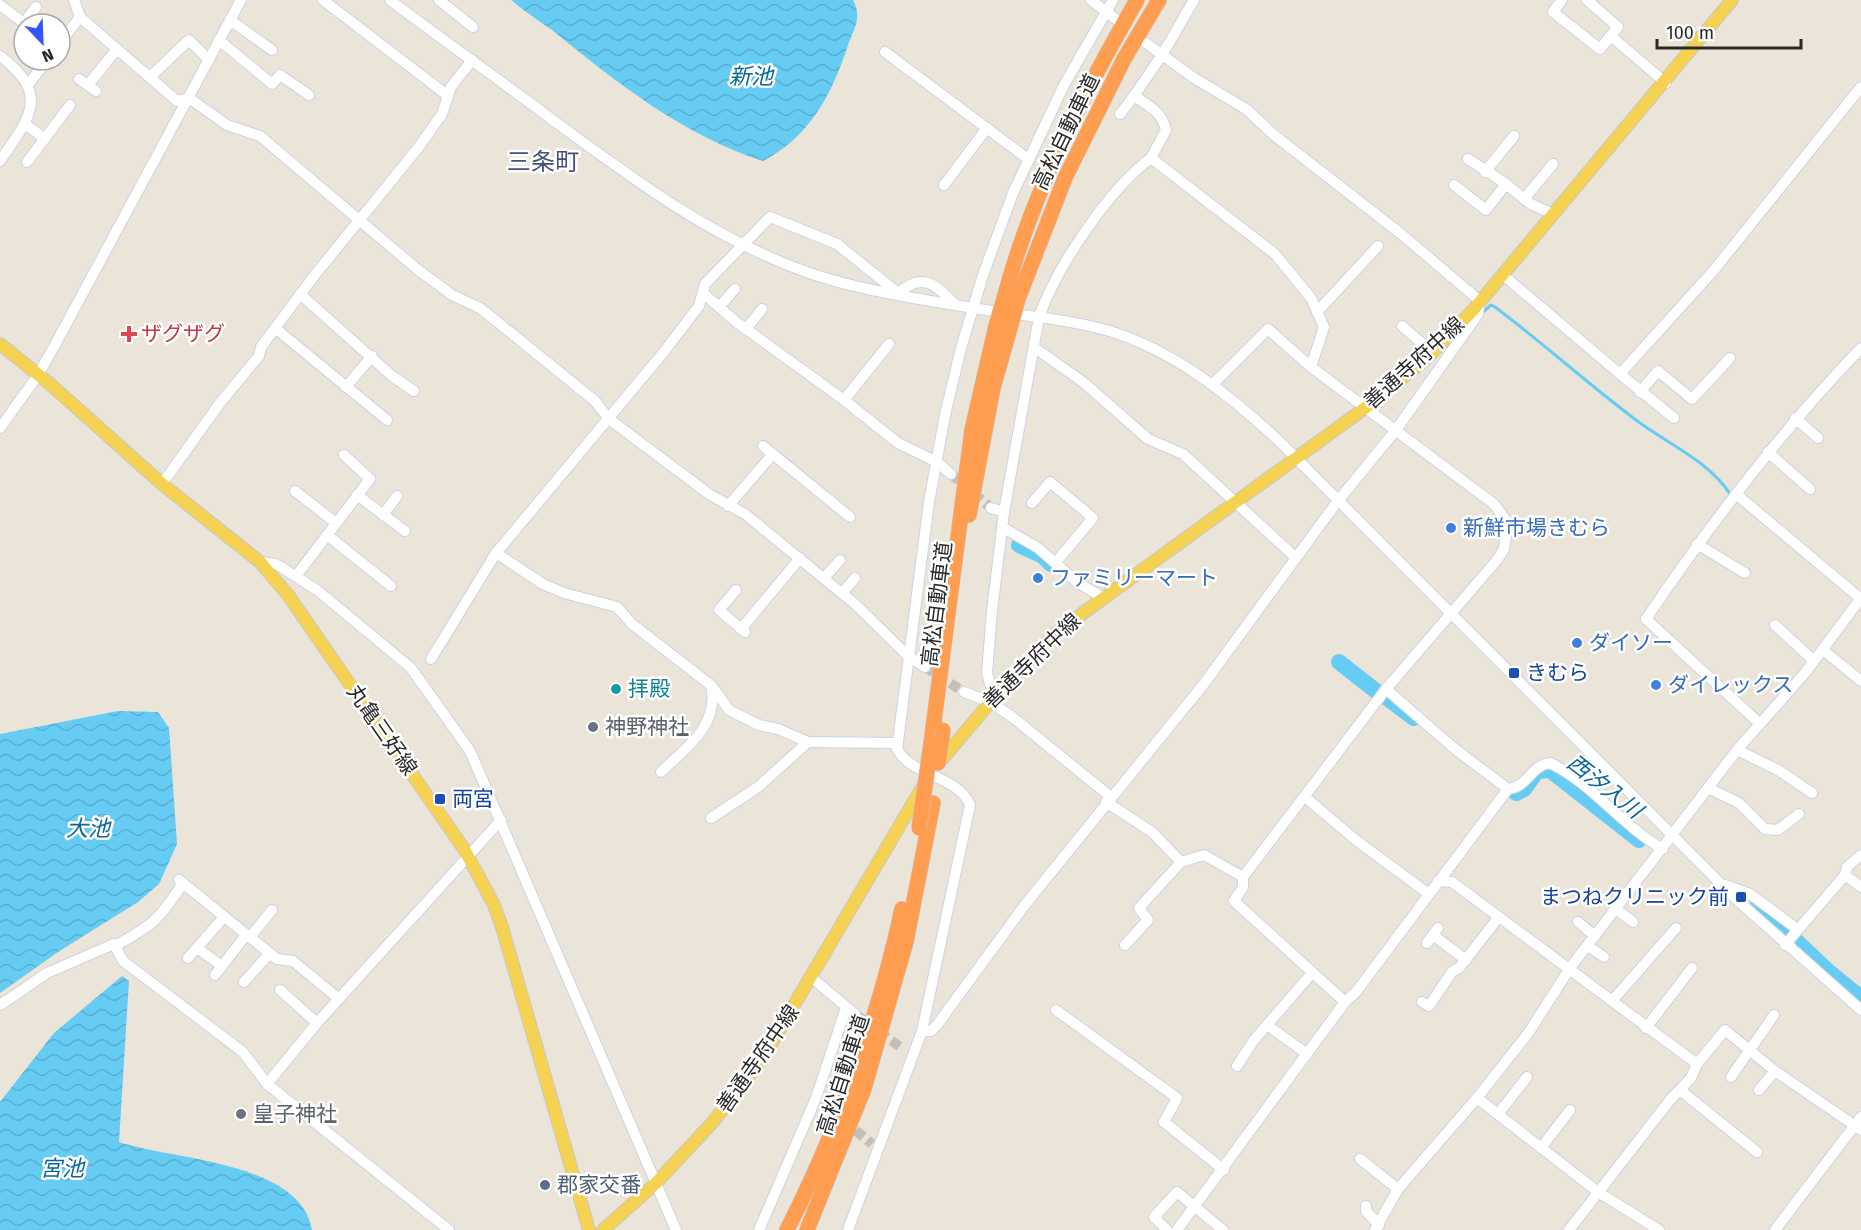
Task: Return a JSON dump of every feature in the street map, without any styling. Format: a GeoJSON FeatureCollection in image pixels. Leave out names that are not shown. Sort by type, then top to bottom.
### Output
{"type":"FeatureCollection","features":[{"type":"Feature","properties":{"kind":"highway","name":"高松自動車道"},"geometry":{"type":"LineString","coordinates":[[787,1230],[822,1160],[852,1081],[896,939],[919,828],[972,430],[1011,297],[1016,256],[1073,120],[1137,0]]}},
{"type":"Feature","properties":{"kind":"highway","name":"高松自動車道"},"geometry":{"type":"LineString","coordinates":[[1011,297],[1065,178],[1124,59],[1159,0]]}},
{"type":"Feature","properties":{"kind":"highway","name":"高松自動車道"},"geometry":{"type":"LineString","coordinates":[[807,1230],[864,1089],[906,942],[933,803],[969,513],[1003,327]]}},
{"type":"Feature","properties":{"kind":"main road","name":"善通寺府中線"},"geometry":{"type":"LineString","coordinates":[[603,1230],[656,1183],[730,1103],[764,1056],[812,978],[931,774],[994,697],[1057,632],[1102,597],[1365,408],[1432,352],[1480,301],[1666,83],[1732,0]]}},
{"type":"Feature","properties":{"kind":"main road","name":"丸亀三好線"},"geometry":{"type":"LineString","coordinates":[[0,344],[162,484],[260,562],[288,595],[469,857],[494,905],[502,927],[589,1230]]}},
{"type":"Feature","properties":{"kind":"street"},"geometry":{"type":"LineString","coordinates":[[74,0],[80,17],[177,100],[189,98],[226,125],[260,136],[358,220],[452,295],[480,308],[595,401],[609,419],[728,506],[745,514],[842,593],[908,656],[925,667]]}},
{"type":"Feature","properties":{"kind":"street"},"geometry":{"type":"LineString","coordinates":[[0,428],[38,375],[241,0]]}},
{"type":"Feature","properties":{"kind":"street"},"geometry":{"type":"LineString","coordinates":[[323,0],[447,95]]}},
{"type":"Feature","properties":{"kind":"street"},"geometry":{"type":"LineString","coordinates":[[390,0],[655,195],[742,246],[804,271],[898,293],[974,308],[1069,321],[1109,331],[1173,360],[1212,385],[1241,405],[1720,882],[1791,936]]}},
{"type":"Feature","properties":{"kind":"street"},"geometry":{"type":"LineString","coordinates":[[439,0],[473,27]]}},
{"type":"Feature","properties":{"kind":"street"},"geometry":{"type":"LineString","coordinates":[[1091,0],[1117,20]]}},
{"type":"Feature","properties":{"kind":"street"},"geometry":{"type":"LineString","coordinates":[[848,1230],[876,1146],[922,1032],[970,805],[961,791],[904,759],[897,748],[908,656],[937,462],[955,372],[998,234],[1028,159],[1064,85],[1113,0]]}},
{"type":"Feature","properties":{"kind":"street"},"geometry":{"type":"LineString","coordinates":[[1120,114],[1162,55],[1194,0]]}},
{"type":"Feature","properties":{"kind":"street"},"geometry":{"type":"LineString","coordinates":[[1562,0],[1553,12],[1600,49],[1618,27],[1587,0]]}},
{"type":"Feature","properties":{"kind":"street"},"geometry":{"type":"LineString","coordinates":[[0,4],[12,14]]}},
{"type":"Feature","properties":{"kind":"street"},"geometry":{"type":"LineString","coordinates":[[33,12],[36,7]]}},
{"type":"Feature","properties":{"kind":"street"},"geometry":{"type":"LineString","coordinates":[[72,27],[80,17]]}},
{"type":"Feature","properties":{"kind":"street"},"geometry":{"type":"LineString","coordinates":[[230,20],[272,50]]}},
{"type":"Feature","properties":{"kind":"street"},"geometry":{"type":"LineString","coordinates":[[1612,37],[1666,83]]}},
{"type":"Feature","properties":{"kind":"street"},"geometry":{"type":"LineString","coordinates":[[150,78],[189,40],[209,60]]}},
{"type":"Feature","properties":{"kind":"street"},"geometry":{"type":"LineString","coordinates":[[219,40],[272,84],[280,75],[309,95]]}},
{"type":"Feature","properties":{"kind":"street"},"geometry":{"type":"LineString","coordinates":[[922,1032],[931,1030],[937,1025],[1024,906],[1108,799],[1203,685],[1337,502],[1396,430],[1478,314],[1480,301],[1400,233],[1274,135],[1246,109],[1194,78],[1146,43]]}},
{"type":"Feature","properties":{"kind":"street"},"geometry":{"type":"LineString","coordinates":[[88,85],[117,49]]}},
{"type":"Feature","properties":{"kind":"street"},"geometry":{"type":"LineString","coordinates":[[885,52],[1028,159]]}},
{"type":"Feature","properties":{"kind":"street"},"geometry":{"type":"LineString","coordinates":[[0,56],[27,80],[30,116],[0,161]]}},
{"type":"Feature","properties":{"kind":"street"},"geometry":{"type":"LineString","coordinates":[[162,484],[220,403],[258,356],[261,347],[300,294],[424,139],[442,114],[447,95],[472,60]]}},
{"type":"Feature","properties":{"kind":"street"},"geometry":{"type":"LineString","coordinates":[[28,85],[38,72]]}},
{"type":"Feature","properties":{"kind":"street"},"geometry":{"type":"LineString","coordinates":[[1620,374],[1714,270],[1861,87]]}},
{"type":"Feature","properties":{"kind":"street"},"geometry":{"type":"LineString","coordinates":[[1134,96],[1163,117],[1166,130],[1151,158],[1137,168],[1083,236],[1046,298],[1039,317],[1004,512],[987,673],[994,697],[1108,799],[1152,832],[1180,862]]}},
{"type":"Feature","properties":{"kind":"street"},"geometry":{"type":"LineString","coordinates":[[27,162],[70,105]]}},
{"type":"Feature","properties":{"kind":"street"},"geometry":{"type":"LineString","coordinates":[[25,124],[45,139]]}},
{"type":"Feature","properties":{"kind":"street"},"geometry":{"type":"LineString","coordinates":[[944,185],[987,128]]}},
{"type":"Feature","properties":{"kind":"street"},"geometry":{"type":"LineString","coordinates":[[1485,172],[1514,135]]}},
{"type":"Feature","properties":{"kind":"street"},"geometry":{"type":"LineString","coordinates":[[1151,158],[1275,254],[1311,298],[1323,327],[1311,367]]}},
{"type":"Feature","properties":{"kind":"street"},"geometry":{"type":"LineString","coordinates":[[1468,159],[1524,199],[1553,214]]}},
{"type":"Feature","properties":{"kind":"street"},"geometry":{"type":"LineString","coordinates":[[1524,199],[1553,164]]}},
{"type":"Feature","properties":{"kind":"street"},"geometry":{"type":"LineString","coordinates":[[1454,185],[1486,210],[1506,184]]}},
{"type":"Feature","properties":{"kind":"street"},"geometry":{"type":"LineString","coordinates":[[431,659],[496,553],[559,475],[609,419],[699,306],[705,284],[770,217],[837,244],[898,293]]}},
{"type":"Feature","properties":{"kind":"street"},"geometry":{"type":"LineString","coordinates":[[1317,312],[1378,246]]}},
{"type":"Feature","properties":{"kind":"street"},"geometry":{"type":"LineString","coordinates":[[1503,274],[1640,392],[1674,418]]}},
{"type":"Feature","properties":{"kind":"street"},"geometry":{"type":"LineString","coordinates":[[898,293],[915,282],[926,281],[939,288],[956,304]]}},
{"type":"Feature","properties":{"kind":"street"},"geometry":{"type":"LineString","coordinates":[[719,307],[735,289]]}},
{"type":"Feature","properties":{"kind":"street"},"geometry":{"type":"LineString","coordinates":[[703,293],[746,329],[844,400],[898,443],[937,462],[951,474]]}},
{"type":"Feature","properties":{"kind":"street"},"geometry":{"type":"LineString","coordinates":[[300,294],[372,356],[387,364],[414,391]]}},
{"type":"Feature","properties":{"kind":"street"},"geometry":{"type":"LineString","coordinates":[[746,329],[762,309]]}},
{"type":"Feature","properties":{"kind":"street"},"geometry":{"type":"LineString","coordinates":[[1402,326],[1432,352]]}},
{"type":"Feature","properties":{"kind":"street"},"geometry":{"type":"LineString","coordinates":[[275,328],[387,420]]}},
{"type":"Feature","properties":{"kind":"street"},"geometry":{"type":"LineString","coordinates":[[1212,385],[1268,329],[1311,367],[1494,504],[1508,523],[1504,549],[1497,560],[1449,613],[1386,690],[1243,877],[1243,887],[1234,901],[1345,1002]]}},
{"type":"Feature","properties":{"kind":"street"},"geometry":{"type":"LineString","coordinates":[[844,400],[889,344]]}},
{"type":"Feature","properties":{"kind":"street"},"geometry":{"type":"LineString","coordinates":[[1035,348],[1083,382],[1148,439],[1183,454],[1237,500],[1296,558]]}},
{"type":"Feature","properties":{"kind":"street"},"geometry":{"type":"LineString","coordinates":[[1758,723],[1646,619],[1697,544],[1768,452],[1795,418],[1861,348]]}},
{"type":"Feature","properties":{"kind":"street"},"geometry":{"type":"LineString","coordinates":[[346,387],[372,356]]}},
{"type":"Feature","properties":{"kind":"street"},"geometry":{"type":"LineString","coordinates":[[1640,392],[1658,371],[1692,399],[1730,358]]}},
{"type":"Feature","properties":{"kind":"street"},"geometry":{"type":"LineString","coordinates":[[1795,418],[1818,438]]}},
{"type":"Feature","properties":{"kind":"street"},"geometry":{"type":"LineString","coordinates":[[763,446],[850,517]]}},
{"type":"Feature","properties":{"kind":"street"},"geometry":{"type":"LineString","coordinates":[[1768,452],[1810,489]]}},
{"type":"Feature","properties":{"kind":"street"},"geometry":{"type":"LineString","coordinates":[[728,506],[773,454]]}},
{"type":"Feature","properties":{"kind":"street"},"geometry":{"type":"LineString","coordinates":[[296,576],[370,479],[344,455]]}},
{"type":"Feature","properties":{"kind":"street"},"geometry":{"type":"LineString","coordinates":[[1032,503],[1050,482],[1094,518],[1056,562]]}},
{"type":"Feature","properties":{"kind":"street"},"geometry":{"type":"LineString","coordinates":[[296,491],[336,523]]}},
{"type":"Feature","properties":{"kind":"street"},"geometry":{"type":"LineString","coordinates":[[1366,1206],[1366,1211],[1377,1228],[1398,1189],[1477,1098],[1529,1032],[1570,968],[1674,836],[1758,723],[1814,661],[1861,598],[1736,494]]}},
{"type":"Feature","properties":{"kind":"street"},"geometry":{"type":"LineString","coordinates":[[357,495],[405,531]]}},
{"type":"Feature","properties":{"kind":"street"},"geometry":{"type":"LineString","coordinates":[[383,515],[397,496]]}},
{"type":"Feature","properties":{"kind":"street"},"geometry":{"type":"LineString","coordinates":[[991,508],[1004,512]]}},
{"type":"Feature","properties":{"kind":"street"},"geometry":{"type":"LineString","coordinates":[[1002,527],[1038,548],[1077,582],[1102,597]]}},
{"type":"Feature","properties":{"kind":"street"},"geometry":{"type":"LineString","coordinates":[[327,535],[364,570],[391,586]]}},
{"type":"Feature","properties":{"kind":"street"},"geometry":{"type":"LineString","coordinates":[[1697,544],[1745,573]]}},
{"type":"Feature","properties":{"kind":"street"},"geometry":{"type":"LineString","coordinates":[[496,553],[543,584],[564,593],[617,607],[632,624],[712,686],[729,710],[759,725],[778,729],[808,741],[897,743]]}},
{"type":"Feature","properties":{"kind":"street"},"geometry":{"type":"LineString","coordinates":[[736,590],[719,610],[743,631],[800,558]]}},
{"type":"Feature","properties":{"kind":"street"},"geometry":{"type":"LineString","coordinates":[[824,578],[840,560]]}},
{"type":"Feature","properties":{"kind":"street"},"geometry":{"type":"LineString","coordinates":[[260,562],[276,564],[296,576],[367,630],[411,668],[470,751],[676,1230]]}},
{"type":"Feature","properties":{"kind":"street"},"geometry":{"type":"LineString","coordinates":[[842,593],[855,578]]}},
{"type":"Feature","properties":{"kind":"street"},"geometry":{"type":"LineString","coordinates":[[1775,625],[1814,661]]}},
{"type":"Feature","properties":{"kind":"street"},"geometry":{"type":"LineString","coordinates":[[1822,650],[1861,681]]}},
{"type":"Feature","properties":{"kind":"street"},"geometry":{"type":"LineString","coordinates":[[661,772],[706,726],[714,705],[712,686]]}},
{"type":"Feature","properties":{"kind":"street"},"geometry":{"type":"LineString","coordinates":[[1386,690],[1455,749],[1508,789]]}},
{"type":"Feature","properties":{"kind":"street"},"geometry":{"type":"LineString","coordinates":[[964,692],[994,697]]}},
{"type":"Feature","properties":{"kind":"street"},"geometry":{"type":"LineString","coordinates":[[711,818],[758,787],[808,741]]}},
{"type":"Feature","properties":{"kind":"street"},"geometry":{"type":"LineString","coordinates":[[1737,750],[1778,770],[1812,793]]}},
{"type":"Feature","properties":{"kind":"street"},"geometry":{"type":"LineString","coordinates":[[1177,1230],[1224,1170],[1345,1002],[1356,992],[1508,789],[1520,786],[1536,768],[1550,763],[1607,806],[1642,837],[1663,849]]}},
{"type":"Feature","properties":{"kind":"street"},"geometry":{"type":"LineString","coordinates":[[1708,788],[1739,803],[1765,829],[1778,830],[1799,814]]}},
{"type":"Feature","properties":{"kind":"street"},"geometry":{"type":"LineString","coordinates":[[1305,797],[1357,841],[1429,894]]}},
{"type":"Feature","properties":{"kind":"street"},"geometry":{"type":"LineString","coordinates":[[267,1084],[317,1023],[501,820]]}},
{"type":"Feature","properties":{"kind":"street"},"geometry":{"type":"LineString","coordinates":[[1125,945],[1148,920],[1139,908],[1180,862],[1204,855],[1243,877]]}},
{"type":"Feature","properties":{"kind":"street"},"geometry":{"type":"LineString","coordinates":[[1791,936],[1827,900],[1845,875],[1847,867],[1861,855]]}},
{"type":"Feature","properties":{"kind":"street"},"geometry":{"type":"LineString","coordinates":[[1845,875],[1861,887]]}},
{"type":"Feature","properties":{"kind":"street"},"geometry":{"type":"LineString","coordinates":[[1438,881],[1452,882],[1562,966],[1570,968],[1646,1028],[1697,1064]]}},
{"type":"Feature","properties":{"kind":"street"},"geometry":{"type":"LineString","coordinates":[[0,1005],[47,973],[114,944],[115,946],[153,924],[163,915],[181,882],[278,959],[293,961],[339,999]]}},
{"type":"Feature","properties":{"kind":"street"},"geometry":{"type":"LineString","coordinates":[[1720,882],[1750,894],[1840,985],[1861,1010]]}},
{"type":"Feature","properties":{"kind":"street"},"geometry":{"type":"LineString","coordinates":[[1617,909],[1633,922]]}},
{"type":"Feature","properties":{"kind":"street"},"geometry":{"type":"LineString","coordinates":[[197,948],[219,970],[272,910]]}},
{"type":"Feature","properties":{"kind":"street"},"geometry":{"type":"LineString","coordinates":[[188,958],[224,917]]}},
{"type":"Feature","properties":{"kind":"street"},"geometry":{"type":"LineString","coordinates":[[1422,1002],[1429,1006],[1452,972],[1466,960],[1498,918]]}},
{"type":"Feature","properties":{"kind":"street"},"geometry":{"type":"LineString","coordinates":[[1578,922],[1595,936]]}},
{"type":"Feature","properties":{"kind":"street"},"geometry":{"type":"LineString","coordinates":[[1612,1001],[1676,928]]}},
{"type":"Feature","properties":{"kind":"street"},"geometry":{"type":"LineString","coordinates":[[1433,935],[1466,960]]}},
{"type":"Feature","properties":{"kind":"street"},"geometry":{"type":"LineString","coordinates":[[1588,945],[1604,957]]}},
{"type":"Feature","properties":{"kind":"street"},"geometry":{"type":"LineString","coordinates":[[115,946],[123,961],[243,1052],[267,1084],[449,1230]]}},
{"type":"Feature","properties":{"kind":"street"},"geometry":{"type":"LineString","coordinates":[[244,982],[270,953]]}},
{"type":"Feature","properties":{"kind":"street"},"geometry":{"type":"LineString","coordinates":[[1646,1028],[1692,968]]}},
{"type":"Feature","properties":{"kind":"street"},"geometry":{"type":"LineString","coordinates":[[1237,1066],[1267,1025],[1312,973]]}},
{"type":"Feature","properties":{"kind":"street"},"geometry":{"type":"LineString","coordinates":[[759,1230],[819,1100],[850,1011],[812,978]]}},
{"type":"Feature","properties":{"kind":"street"},"geometry":{"type":"LineString","coordinates":[[280,990],[317,1023]]}},
{"type":"Feature","properties":{"kind":"street"},"geometry":{"type":"LineString","coordinates":[[1056,1010],[1177,1098],[1164,1122],[1224,1170]]}},
{"type":"Feature","properties":{"kind":"street"},"geometry":{"type":"LineString","coordinates":[[1731,1077],[1751,1051],[1753,1042],[1774,1015]]}},
{"type":"Feature","properties":{"kind":"street"},"geometry":{"type":"LineString","coordinates":[[1267,1025],[1307,1054]]}},
{"type":"Feature","properties":{"kind":"street"},"geometry":{"type":"LineString","coordinates":[[1569,1230],[1690,1078],[1697,1064],[1725,1030],[1775,1071],[1857,1128]]}},
{"type":"Feature","properties":{"kind":"street"},"geometry":{"type":"LineString","coordinates":[[903,1048],[914,1056]]}},
{"type":"Feature","properties":{"kind":"street"},"geometry":{"type":"LineString","coordinates":[[1759,1090],[1775,1071]]}},
{"type":"Feature","properties":{"kind":"street"},"geometry":{"type":"LineString","coordinates":[[1498,1114],[1527,1077]]}},
{"type":"Feature","properties":{"kind":"street"},"geometry":{"type":"LineString","coordinates":[[1680,1090],[1734,1127],[1757,1152]]}},
{"type":"Feature","properties":{"kind":"street"},"geometry":{"type":"LineString","coordinates":[[1477,1098],[1598,1192],[1659,1230]]}},
{"type":"Feature","properties":{"kind":"street"},"geometry":{"type":"LineString","coordinates":[[1541,1148],[1570,1110]]}},
{"type":"Feature","properties":{"kind":"street"},"geometry":{"type":"LineString","coordinates":[[1775,1230],[1857,1128],[1861,1117]]}},
{"type":"Feature","properties":{"kind":"street"},"geometry":{"type":"LineString","coordinates":[[1360,1159],[1398,1189]]}},
{"type":"Feature","properties":{"kind":"street"},"geometry":{"type":"LineString","coordinates":[[1167,1230],[1154,1217],[1177,1192],[1223,1230]]}},
{"type":"Feature","properties":{"kind":"water","name":"新池"},"geometry":{"type":"Polygon","coordinates":[[[511,0],[853,0],[857,19],[841,66],[826,99],[806,127],[793,140],[763,161],[706,137],[652,106],[511,0]]]}},
{"type":"Feature","properties":{"kind":"water","name":"大池"},"geometry":{"type":"Polygon","coordinates":[[[118,711],[158,712],[169,728],[177,844],[159,884],[138,902],[58,952],[0,993],[0,734],[118,711]]]}},
{"type":"Feature","properties":{"kind":"water","name":"宮池"},"geometry":{"type":"Polygon","coordinates":[[[122,976],[129,981],[119,1142],[231,1167],[260,1177],[285,1190],[303,1207],[312,1230],[0,1230],[0,1102],[54,1033],[122,976]]]}},
{"type":"Feature","properties":{"kind":"waterway"},"geometry":{"type":"LineString","coordinates":[[1483,312],[1491,305],[1495,307],[1636,420],[1699,462],[1721,482],[1730,494]]}},
{"type":"Feature","properties":{"kind":"waterway","name":"西汐入川"},"geometry":{"type":"LineString","coordinates":[[1019,545],[1043,556],[1051,564]]}},
{"type":"Feature","properties":{"kind":"waterway","name":"西汐入川"},"geometry":{"type":"LineString","coordinates":[[1339,662],[1376,691]]}},
{"type":"Feature","properties":{"kind":"waterway","name":"西汐入川"},"geometry":{"type":"LineString","coordinates":[[1386,697],[1414,718]]}},
{"type":"Feature","properties":{"kind":"waterway","name":"西汐入川"},"geometry":{"type":"LineString","coordinates":[[1516,793],[1524,789],[1537,771],[1550,770],[1639,840]]}},
{"type":"Feature","properties":{"kind":"waterway","name":"西汐入川"},"geometry":{"type":"LineString","coordinates":[[1758,905],[1829,972],[1861,998]]}},
{"type":"Feature","properties":{"kind":"tunnel"},"geometry":{"type":"LineString","coordinates":[[951,474],[991,508]]}},
{"type":"Feature","properties":{"kind":"tunnel"},"geometry":{"type":"LineString","coordinates":[[925,667],[964,692]]}},
{"type":"Feature","properties":{"kind":"tunnel"},"geometry":{"type":"LineString","coordinates":[[855,1014],[903,1049]]}},
{"type":"Feature","properties":{"kind":"tunnel"},"geometry":{"type":"LineString","coordinates":[[821,1102],[872,1144]]}},
{"type":"Feature","properties":{"kind":"place","name":"ザグザグ"},"geometry":{"type":"Point","coordinates":[129,334]}},
{"type":"Feature","properties":{"kind":"place","name":"新鮮市場きむら"},"geometry":{"type":"Point","coordinates":[1451,528]}},
{"type":"Feature","properties":{"kind":"place","name":"ファミリーマート"},"geometry":{"type":"Point","coordinates":[1038,578]}},
{"type":"Feature","properties":{"kind":"place","name":"ダイソー"},"geometry":{"type":"Point","coordinates":[1577,643]}},
{"type":"Feature","properties":{"kind":"place","name":"きむら"},"geometry":{"type":"Point","coordinates":[1514,673]}},
{"type":"Feature","properties":{"kind":"place","name":"ダイレックス"},"geometry":{"type":"Point","coordinates":[1656,685]}},
{"type":"Feature","properties":{"kind":"place","name":"拝殿"},"geometry":{"type":"Point","coordinates":[616,689]}},
{"type":"Feature","properties":{"kind":"place","name":"神野神社"},"geometry":{"type":"Point","coordinates":[593,727]}},
{"type":"Feature","properties":{"kind":"place","name":"両宮"},"geometry":{"type":"Point","coordinates":[440,799]}},
{"type":"Feature","properties":{"kind":"place","name":"まつねクリニック前"},"geometry":{"type":"Point","coordinates":[1741,897]}},
{"type":"Feature","properties":{"kind":"place","name":"皇子神社"},"geometry":{"type":"Point","coordinates":[241,1114]}},
{"type":"Feature","properties":{"kind":"place","name":"郡家交番"},"geometry":{"type":"Point","coordinates":[545,1185]}},
{"type":"Feature","properties":{"kind":"district","name":"三条町"},"geometry":{"type":"Point","coordinates":[543,162]}}]}
